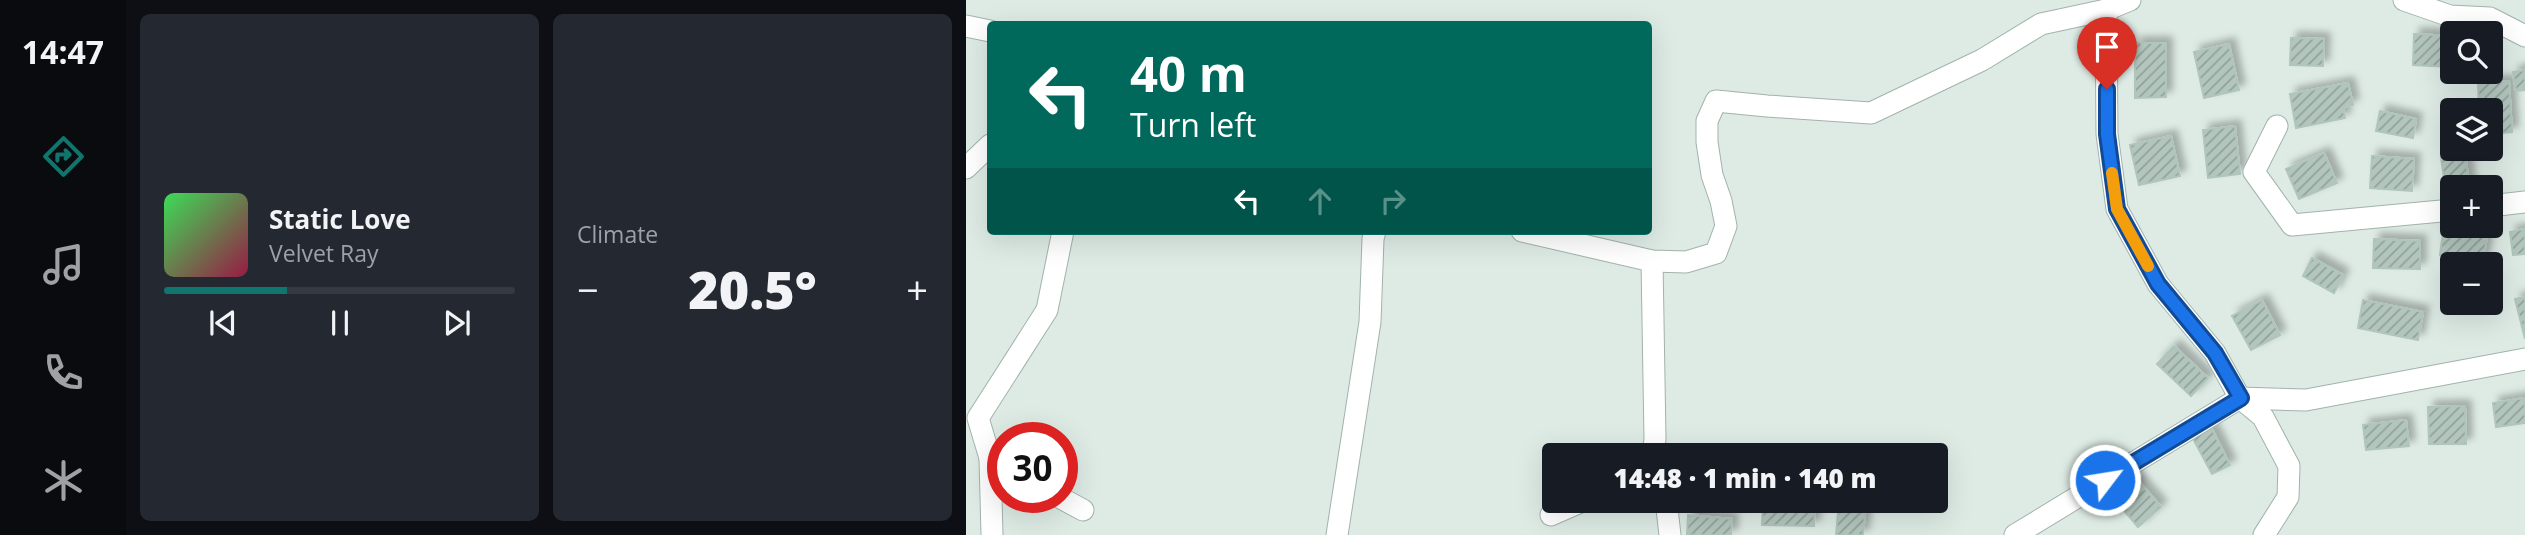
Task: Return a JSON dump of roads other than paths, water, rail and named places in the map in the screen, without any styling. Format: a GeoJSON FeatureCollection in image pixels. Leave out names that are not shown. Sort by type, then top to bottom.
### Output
{"type":"FeatureCollection","features":[{"type":"Feature","properties":{"kind":"street"},"geometry":{"type":"LineString","coordinates":[[1539,235],[1652,261],[1686,262],[1716,253],[1726,226],[1712,175],[1707,142],[1707,121],[1716,100],[1871,113],[1982,60],[2041,24],[2106,10],[2130,0]]}},
{"type":"Feature","properties":{"kind":"street"},"geometry":{"type":"LineString","coordinates":[[2403,0],[2490,18],[2525,37]]}},
{"type":"Feature","properties":{"kind":"street"},"geometry":{"type":"LineString","coordinates":[[2106,10],[2107,134],[2117,209],[2158,284],[2215,353],[2241,398],[2263,417],[2289,466],[2288,496],[2264,535]]}},
{"type":"Feature","properties":{"kind":"street"},"geometry":{"type":"LineString","coordinates":[[966,26],[987,30]]}},
{"type":"Feature","properties":{"kind":"street"},"geometry":{"type":"LineString","coordinates":[[2277,126],[2254,172],[2292,225],[2440,210]]}},
{"type":"Feature","properties":{"kind":"street"},"geometry":{"type":"LineString","coordinates":[[966,168],[987,148]]}},
{"type":"Feature","properties":{"kind":"street"},"geometry":{"type":"LineString","coordinates":[[2503,205],[2525,202]]}},
{"type":"Feature","properties":{"kind":"street"},"geometry":{"type":"LineString","coordinates":[[987,440],[978,418],[1047,310],[1062,235]]}},
{"type":"Feature","properties":{"kind":"street"},"geometry":{"type":"LineString","coordinates":[[1337,535],[1370,322],[1374,235]]}},
{"type":"Feature","properties":{"kind":"street"},"geometry":{"type":"LineString","coordinates":[[1652,261],[1654,443]]}},
{"type":"Feature","properties":{"kind":"street"},"geometry":{"type":"LineString","coordinates":[[2015,535],[2241,398],[2306,400],[2525,359]]}},
{"type":"Feature","properties":{"kind":"street"},"geometry":{"type":"LineString","coordinates":[[1078,507],[1083,510]]}},
{"type":"Feature","properties":{"kind":"street"},"geometry":{"type":"LineString","coordinates":[[992,535],[993,513]]}},
{"type":"Feature","properties":{"kind":"street"},"geometry":{"type":"LineString","coordinates":[[1551,515],[1556,513]]}},
{"type":"Feature","properties":{"kind":"street"},"geometry":{"type":"LineString","coordinates":[[1667,513],[1670,535]]}}]}
